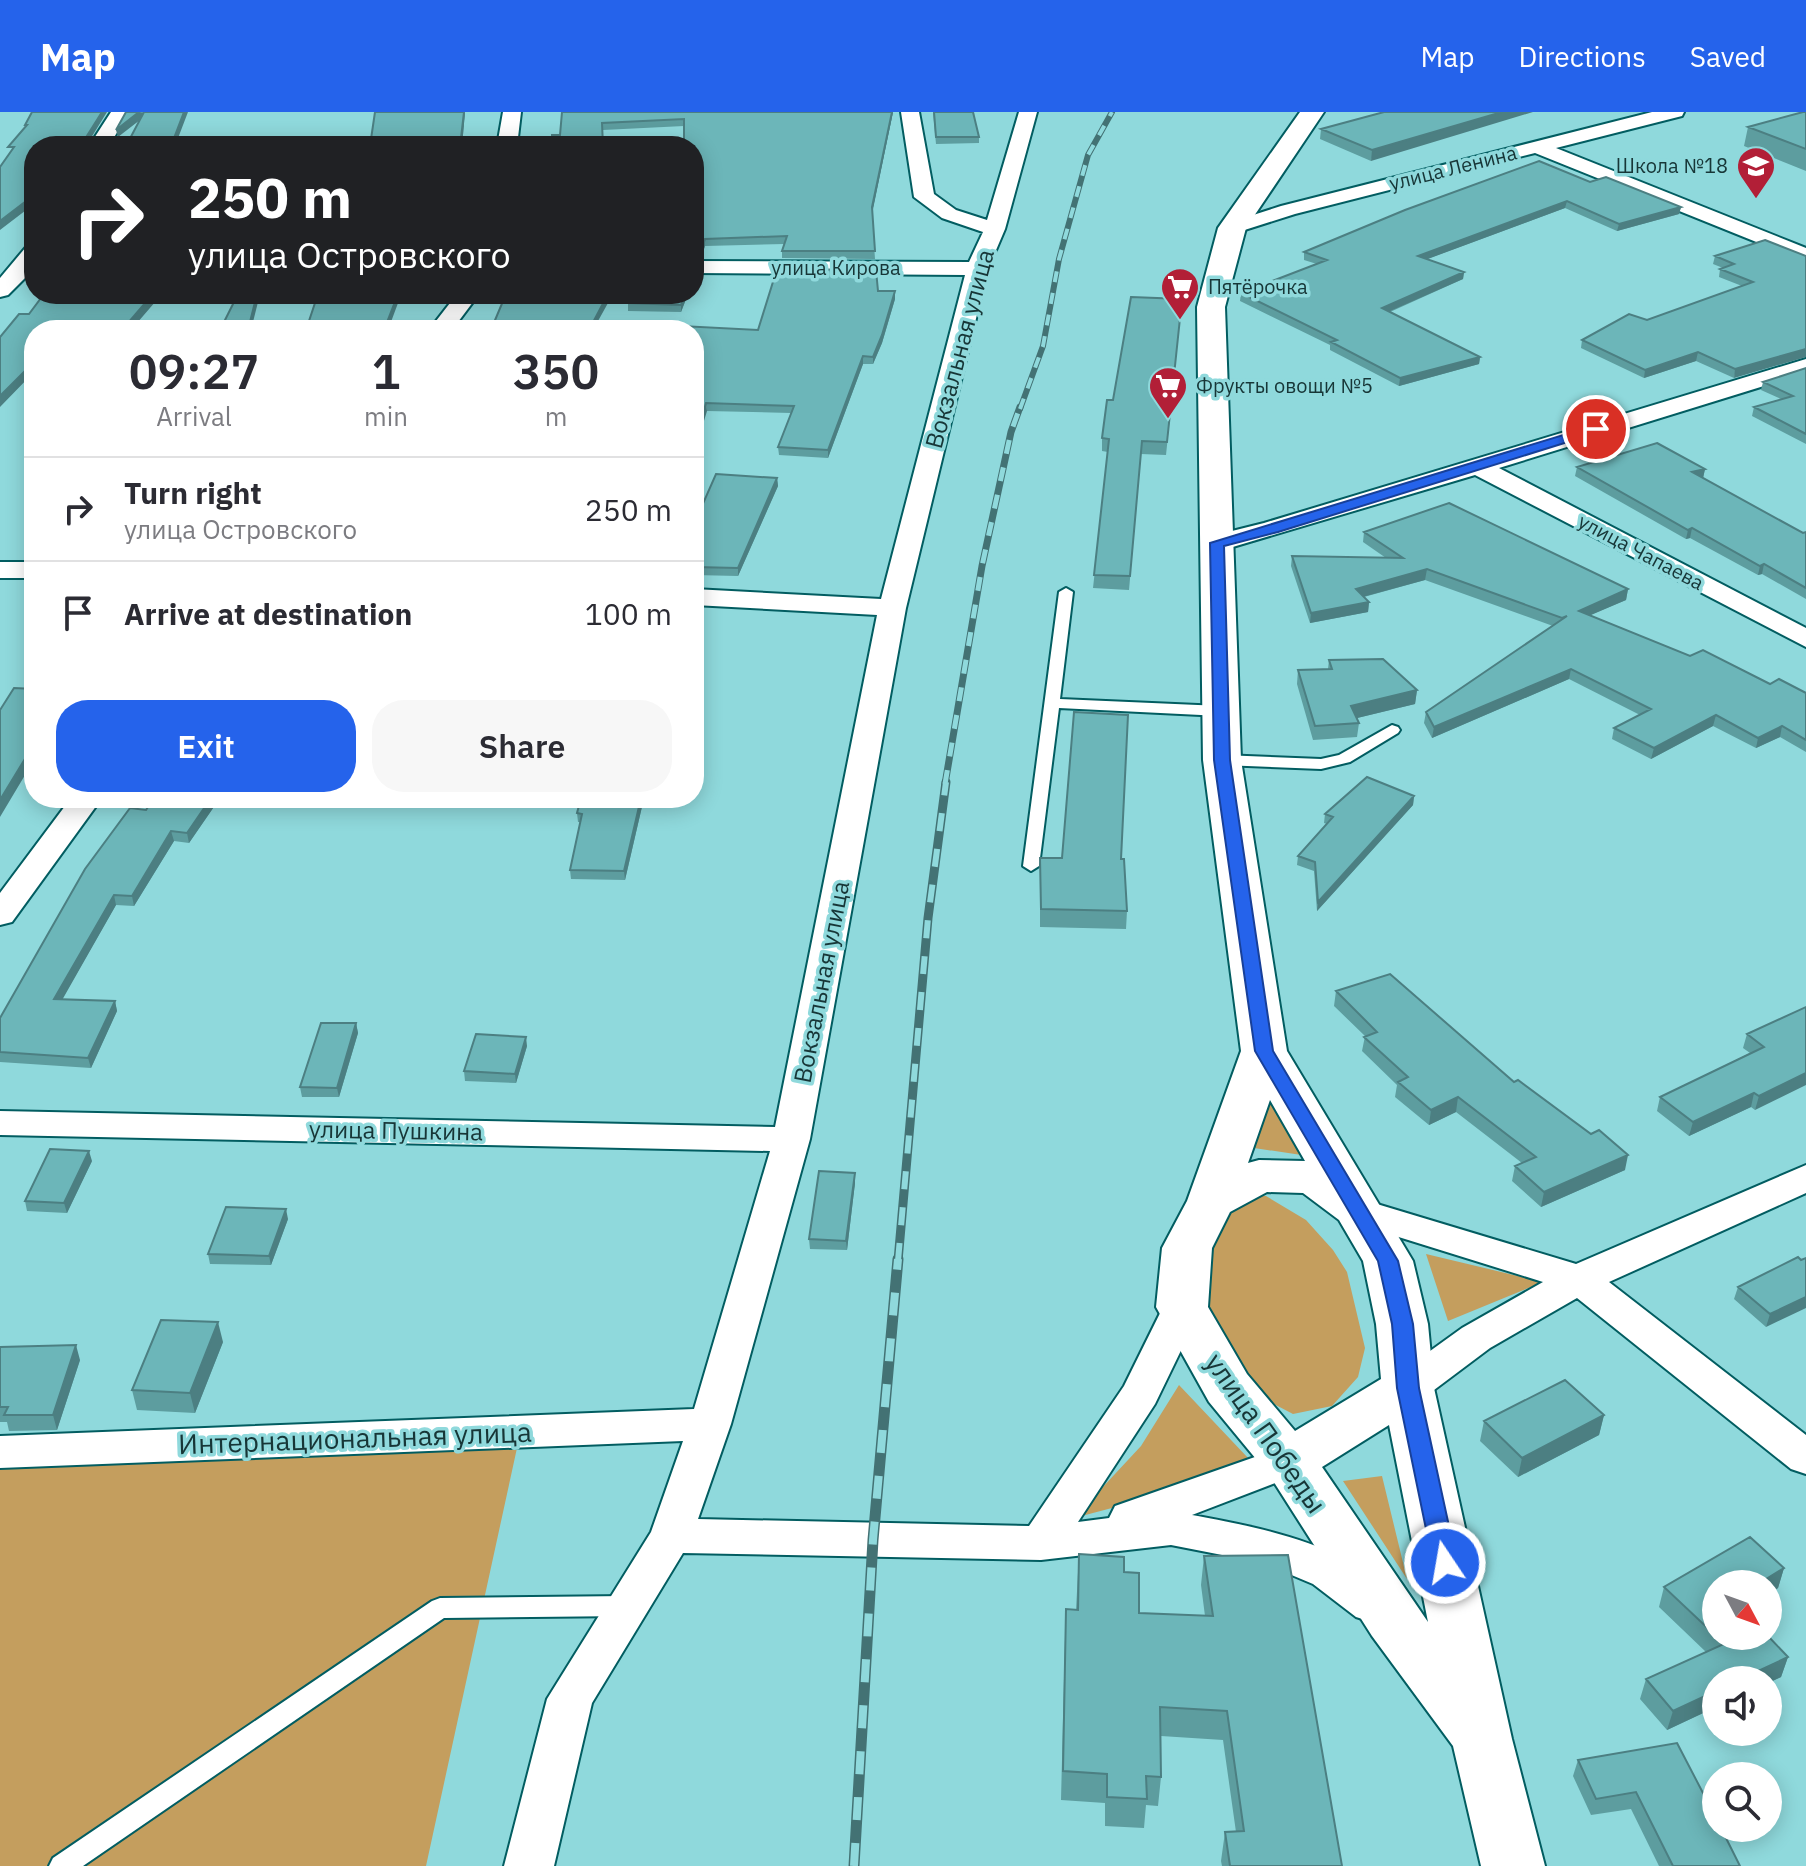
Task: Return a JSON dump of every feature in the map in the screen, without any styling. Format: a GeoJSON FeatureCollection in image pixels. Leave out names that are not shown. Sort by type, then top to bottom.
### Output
{"type":"FeatureCollection","features":[{"type":"Feature","properties":{"kind":"street"},"geometry":{"type":"LineString","coordinates":[[105,136],[120,112]]}},
{"type":"Feature","properties":{"kind":"street"},"geometry":{"type":"LineString","coordinates":[[508,136],[512,112]]}},
{"type":"Feature","properties":{"kind":"street","name":"Вокзальная улица"},"geometry":{"type":"LineString","coordinates":[[529,1866],[570,1699],[671,1536],[710,1424],[792,1139],[892,608],[977,269],[995,229],[949,214],[924,197],[910,112]]}},
{"type":"Feature","properties":{"kind":"street"},"geometry":{"type":"LineString","coordinates":[[995,229],[1028,112]]}},
{"type":"Feature","properties":{"kind":"street","name":"улица Победы"},"geometry":{"type":"LineString","coordinates":[[1312,112],[1232,228],[1211,307],[1222,760],[1264,1051],[1388,1261],[1402,1324],[1408,1388],[1482,1739],[1513,1866]]}},
{"type":"Feature","properties":{"kind":"street","name":"улица Ленина"},"geometry":{"type":"LineString","coordinates":[[1232,228],[1288,210],[1675,112]]}},
{"type":"Feature","properties":{"kind":"street"},"geometry":{"type":"LineString","coordinates":[[1537,147],[1806,256]]}},
{"type":"Feature","properties":{"kind":"street"},"geometry":{"type":"LineString","coordinates":[[0,265],[24,262]]}},
{"type":"Feature","properties":{"kind":"street","name":"улица Кирова"},"geometry":{"type":"LineString","coordinates":[[704,267],[977,269]]}},
{"type":"Feature","properties":{"kind":"street"},"geometry":{"type":"LineString","coordinates":[[0,290],[24,268]]}},
{"type":"Feature","properties":{"kind":"street"},"geometry":{"type":"LineString","coordinates":[[448,320],[460,304]]}},
{"type":"Feature","properties":{"kind":"street"},"geometry":{"type":"LineString","coordinates":[[1217,543],[1273,529],[1806,366]]}},
{"type":"Feature","properties":{"kind":"street","name":"улица Чапаева"},"geometry":{"type":"LineString","coordinates":[[1475,465],[1806,639]]}},
{"type":"Feature","properties":{"kind":"street"},"geometry":{"type":"LineString","coordinates":[[0,570],[24,570]]}},
{"type":"Feature","properties":{"kind":"street"},"geometry":{"type":"LineString","coordinates":[[704,598],[892,608]]}},
{"type":"Feature","properties":{"kind":"street"},"geometry":{"type":"LineString","coordinates":[[0,915],[80,808]]}},
{"type":"Feature","properties":{"kind":"street","name":"улица Победы"},"geometry":{"type":"LineString","coordinates":[[1264,1051],[1211,1201],[1187,1248],[1182,1307],[1228,1388],[1289,1461],[1393,1619],[1482,1739]]}},
{"type":"Feature","properties":{"kind":"street","name":"улица Пушкина"},"geometry":{"type":"LineString","coordinates":[[0,1123],[792,1139]]}},
{"type":"Feature","properties":{"kind":"street"},"geometry":{"type":"LineString","coordinates":[[1211,1201],[1259,1176],[1314,1177],[1357,1211],[1579,1279],[1806,1458]]}},
{"type":"Feature","properties":{"kind":"street"},"geometry":{"type":"LineString","coordinates":[[1041,1543],[1165,1508],[1289,1461],[1408,1388],[1476,1338],[1579,1279],[1806,1178]]}},
{"type":"Feature","properties":{"kind":"street"},"geometry":{"type":"LineString","coordinates":[[1041,1543],[1141,1393],[1182,1307]]}},
{"type":"Feature","properties":{"kind":"street","name":"Интернациональная улица"},"geometry":{"type":"LineString","coordinates":[[0,1452],[710,1424]]}},
{"type":"Feature","properties":{"kind":"street"},"geometry":{"type":"LineString","coordinates":[[671,1536],[1041,1543],[1171,1528],[1270,1547],[1329,1572],[1393,1619]]}},
{"type":"Feature","properties":{"kind":"lane"},"geometry":{"type":"LineString","coordinates":[[1031,866],[1066,592]]}},
{"type":"Feature","properties":{"kind":"lane"},"geometry":{"type":"LineString","coordinates":[[1052,703],[1221,711]]}},
{"type":"Feature","properties":{"kind":"lane"},"geometry":{"type":"LineString","coordinates":[[1222,760],[1321,764],[1344,759],[1392,730]]}},
{"type":"Feature","properties":{"kind":"lane"},"geometry":{"type":"LineString","coordinates":[[62,1866],[440,1608],[627,1606]]}},
{"type":"Feature","properties":{"kind":"shaded area"},"geometry":{"type":"Polygon","coordinates":[[[1275,1094],[1308,1156],[1241,1146],[1275,1094]]]}},
{"type":"Feature","properties":{"kind":"shaded area"},"geometry":{"type":"Polygon","coordinates":[[[1245,1196],[1266,1196],[1306,1220],[1333,1250],[1347,1272],[1365,1348],[1358,1377],[1332,1406],[1293,1414],[1253,1393],[1208,1316],[1202,1268],[1224,1210],[1245,1196]]]}},
{"type":"Feature","properties":{"kind":"shaded area"},"geometry":{"type":"Polygon","coordinates":[[[1426,1254],[1543,1282],[1448,1321],[1426,1254]]]}},
{"type":"Feature","properties":{"kind":"shaded area"},"geometry":{"type":"Polygon","coordinates":[[[1179,1385],[1249,1459],[1146,1499],[1074,1518],[1141,1446],[1179,1385]]]}},
{"type":"Feature","properties":{"kind":"shaded area"},"geometry":{"type":"Polygon","coordinates":[[[517,1448],[426,1866],[0,1866],[0,1469],[517,1448]]]}},
{"type":"Feature","properties":{"kind":"shaded area"},"geometry":{"type":"Polygon","coordinates":[[[1382,1476],[1407,1579],[1343,1481],[1382,1476]]]}},
{"type":"Feature","properties":{"kind":"building"},"geometry":{"type":"Polygon","coordinates":[[[32,112],[102,112],[87,136],[24,136],[24,203],[0,221],[0,167],[14,147],[8,147],[32,112]]]}},
{"type":"Feature","properties":{"kind":"building"},"geometry":{"type":"Polygon","coordinates":[[[126,112],[139,112],[116,130],[126,112]]]}},
{"type":"Feature","properties":{"kind":"building"},"geometry":{"type":"Polygon","coordinates":[[[144,112],[184,112],[175,136],[131,136],[144,112]]]}},
{"type":"Feature","properties":{"kind":"building"},"geometry":{"type":"Polygon","coordinates":[[[375,112],[464,112],[461,136],[371,136],[375,112]]]}},
{"type":"Feature","properties":{"kind":"building"},"geometry":{"type":"Polygon","coordinates":[[[562,112],[892,112],[872,207],[875,251],[782,251],[787,236],[705,239],[704,242],[704,136],[684,136],[684,119],[602,123],[603,136],[552,136],[560,135],[562,112]]]}},
{"type":"Feature","properties":{"kind":"building"},"geometry":{"type":"Polygon","coordinates":[[[934,112],[973,112],[979,137],[936,137],[934,112]]]}},
{"type":"Feature","properties":{"kind":"building"},"geometry":{"type":"Polygon","coordinates":[[[1384,112],[1502,112],[1372,150],[1321,129],[1384,112]]]}},
{"type":"Feature","properties":{"kind":"building"},"geometry":{"type":"Polygon","coordinates":[[[1806,112],[1806,149],[1748,127],[1806,112]]]}},
{"type":"Feature","properties":{"kind":"building"},"geometry":{"type":"Polygon","coordinates":[[[1539,161],[1590,182],[1606,177],[1681,207],[1619,224],[1567,201],[1418,256],[1464,272],[1382,308],[1480,357],[1400,378],[1331,342],[1337,340],[1241,293],[1327,260],[1304,252],[1405,210],[1539,161]]]}},
{"type":"Feature","properties":{"kind":"building"},"geometry":{"type":"Polygon","coordinates":[[[1765,240],[1806,256],[1806,349],[1735,369],[1698,352],[1645,370],[1582,340],[1629,314],[1647,320],[1753,282],[1720,269],[1734,264],[1715,256],[1765,240]]]}},
{"type":"Feature","properties":{"kind":"building"},"geometry":{"type":"Polygon","coordinates":[[[777,269],[876,270],[878,291],[895,291],[873,357],[863,356],[828,450],[778,447],[794,406],[706,403],[704,410],[704,327],[758,330],[777,269]]]}},
{"type":"Feature","properties":{"kind":"building"},"geometry":{"type":"Polygon","coordinates":[[[1131,297],[1182,299],[1167,442],[1142,441],[1130,576],[1094,575],[1109,439],[1102,438],[1107,400],[1113,400],[1131,297]]]}},
{"type":"Feature","properties":{"kind":"building"},"geometry":{"type":"Polygon","coordinates":[[[36,304],[144,304],[131,320],[24,320],[24,372],[0,396],[0,337],[19,314],[29,314],[36,304]]]}},
{"type":"Feature","properties":{"kind":"building"},"geometry":{"type":"Polygon","coordinates":[[[233,304],[254,304],[250,320],[225,320],[233,304]]]}},
{"type":"Feature","properties":{"kind":"building"},"geometry":{"type":"Polygon","coordinates":[[[315,304],[394,304],[388,320],[309,320],[315,304]]]}},
{"type":"Feature","properties":{"kind":"building"},"geometry":{"type":"Polygon","coordinates":[[[502,304],[603,304],[594,320],[495,320],[502,304]]]}},
{"type":"Feature","properties":{"kind":"building"},"geometry":{"type":"Polygon","coordinates":[[[1806,368],[1806,434],[1754,407],[1793,396],[1763,382],[1806,368]]]}},
{"type":"Feature","properties":{"kind":"building"},"geometry":{"type":"Polygon","coordinates":[[[1657,443],[1705,469],[1692,472],[1806,532],[1806,588],[1692,528],[1688,530],[1577,467],[1657,443]]]}},
{"type":"Feature","properties":{"kind":"building"},"geometry":{"type":"Polygon","coordinates":[[[716,474],[777,478],[738,568],[704,567],[704,501],[716,474]]]}},
{"type":"Feature","properties":{"kind":"building"},"geometry":{"type":"Polygon","coordinates":[[[1449,503],[1628,589],[1579,611],[1690,656],[1703,650],[1770,684],[1779,679],[1806,693],[1806,740],[1782,726],[1758,738],[1716,715],[1654,748],[1614,728],[1651,709],[1571,669],[1434,727],[1426,712],[1567,616],[1562,618],[1427,569],[1356,589],[1369,602],[1311,613],[1292,556],[1403,558],[1364,532],[1449,503]]]}},
{"type":"Feature","properties":{"kind":"building"},"geometry":{"type":"Polygon","coordinates":[[[1383,659],[1417,690],[1351,706],[1359,723],[1315,726],[1298,670],[1332,669],[1329,660],[1383,659]]]}},
{"type":"Feature","properties":{"kind":"building"},"geometry":{"type":"Polygon","coordinates":[[[14,688],[24,688],[24,760],[0,800],[0,710],[14,688]]]}},
{"type":"Feature","properties":{"kind":"building"},"geometry":{"type":"Polygon","coordinates":[[[1074,712],[1128,715],[1121,859],[1124,859],[1127,911],[1041,909],[1040,858],[1062,858],[1074,712]]]}},
{"type":"Feature","properties":{"kind":"building"},"geometry":{"type":"Polygon","coordinates":[[[1367,777],[1414,796],[1318,902],[1315,862],[1298,856],[1333,817],[1325,814],[1367,777]]]}},
{"type":"Feature","properties":{"kind":"building"},"geometry":{"type":"Polygon","coordinates":[[[130,808],[204,808],[187,833],[171,831],[132,896],[114,895],[54,999],[115,1001],[88,1058],[0,1052],[0,1018],[85,869],[130,808]]]}},
{"type":"Feature","properties":{"kind":"building"},"geometry":{"type":"Polygon","coordinates":[[[578,808],[639,808],[624,871],[570,870],[582,814],[577,813],[578,808]]]}},
{"type":"Feature","properties":{"kind":"building"},"geometry":{"type":"Polygon","coordinates":[[[1390,974],[1514,1082],[1518,1080],[1591,1134],[1599,1130],[1628,1155],[1544,1192],[1515,1166],[1536,1157],[1458,1097],[1431,1110],[1398,1082],[1408,1077],[1364,1037],[1377,1032],[1336,991],[1390,974]]]}},
{"type":"Feature","properties":{"kind":"building"},"geometry":{"type":"Polygon","coordinates":[[[1806,1007],[1806,1073],[1759,1096],[1754,1093],[1693,1122],[1660,1097],[1764,1047],[1747,1034],[1806,1007]]]}},
{"type":"Feature","properties":{"kind":"building"},"geometry":{"type":"Polygon","coordinates":[[[321,1023],[356,1023],[337,1088],[300,1087],[321,1023]]]}},
{"type":"Feature","properties":{"kind":"building"},"geometry":{"type":"Polygon","coordinates":[[[476,1034],[526,1037],[515,1074],[464,1071],[476,1034]]]}},
{"type":"Feature","properties":{"kind":"building"},"geometry":{"type":"Polygon","coordinates":[[[50,1149],[89,1151],[64,1203],[25,1201],[50,1149]]]}},
{"type":"Feature","properties":{"kind":"building"},"geometry":{"type":"Polygon","coordinates":[[[819,1171],[855,1173],[846,1241],[809,1239],[819,1171]]]}},
{"type":"Feature","properties":{"kind":"building"},"geometry":{"type":"Polygon","coordinates":[[[226,1207],[286,1209],[269,1256],[208,1254],[226,1207]]]}},
{"type":"Feature","properties":{"kind":"building"},"geometry":{"type":"Polygon","coordinates":[[[1798,1257],[1801,1260],[1806,1258],[1806,1297],[1770,1314],[1738,1287],[1798,1257]]]}},
{"type":"Feature","properties":{"kind":"building"},"geometry":{"type":"Polygon","coordinates":[[[161,1320],[218,1322],[190,1393],[132,1390],[161,1320]]]}},
{"type":"Feature","properties":{"kind":"building"},"geometry":{"type":"Polygon","coordinates":[[[76,1345],[53,1415],[4,1415],[8,1407],[0,1407],[0,1347],[76,1345]]]}},
{"type":"Feature","properties":{"kind":"building"},"geometry":{"type":"Polygon","coordinates":[[[1565,1380],[1604,1415],[1522,1458],[1484,1421],[1565,1380]]]}},
{"type":"Feature","properties":{"kind":"building"},"geometry":{"type":"Polygon","coordinates":[[[1750,1537],[1784,1568],[1702,1570],[1702,1623],[1664,1587],[1750,1537]]]}},
{"type":"Feature","properties":{"kind":"building"},"geometry":{"type":"Polygon","coordinates":[[[1079,1554],[1124,1557],[1124,1572],[1139,1573],[1139,1613],[1213,1616],[1204,1556],[1288,1555],[1342,1866],[1230,1866],[1225,1832],[1244,1831],[1227,1711],[1160,1707],[1161,1777],[1146,1776],[1147,1799],[1107,1797],[1107,1774],[1063,1771],[1066,1609],[1078,1610],[1079,1554]]]}},
{"type":"Feature","properties":{"kind":"building"},"geometry":{"type":"Polygon","coordinates":[[[1711,1650],[1781,1650],[1788,1657],[1769,1666],[1702,1666],[1702,1698],[1673,1711],[1646,1679],[1711,1650]]]}},
{"type":"Feature","properties":{"kind":"building"},"geometry":{"type":"Polygon","coordinates":[[[1677,1743],[1702,1791],[1702,1842],[1728,1842],[1740,1866],[1673,1866],[1636,1792],[1596,1799],[1578,1760],[1677,1743]]]}},
{"type":"Feature","properties":{"kind":"railway"},"geometry":{"type":"LineString","coordinates":[[1020,409],[1043,346],[1059,259],[1088,155],[1112,112]]}},
{"type":"Feature","properties":{"kind":"railway"},"geometry":{"type":"LineString","coordinates":[[945,784],[982,566],[1011,432],[1020,407]]}},
{"type":"Feature","properties":{"kind":"railway"},"geometry":{"type":"LineString","coordinates":[[898,1261],[928,918],[946,782]]}},
{"type":"Feature","properties":{"kind":"railway"},"geometry":{"type":"LineString","coordinates":[[854,1866],[873,1540],[898,1259]]}},
{"type":"Feature","properties":{"kind":"place","name":"Школа №18"},"geometry":{"type":"Point","coordinates":[1756,200]}},
{"type":"Feature","properties":{"kind":"place","name":"Пятёрочка"},"geometry":{"type":"Point","coordinates":[1180,321]}},
{"type":"Feature","properties":{"kind":"place","name":"Фрукты овощи №5"},"geometry":{"type":"Point","coordinates":[1168,420]}},
{"type":"Feature","properties":{"kind":"route"},"geometry":{"type":"LineString","coordinates":[[1445,1563],[1408,1388],[1402,1324],[1388,1261],[1264,1051],[1222,760],[1217,543],[1273,529],[1596,429]]}}]}
